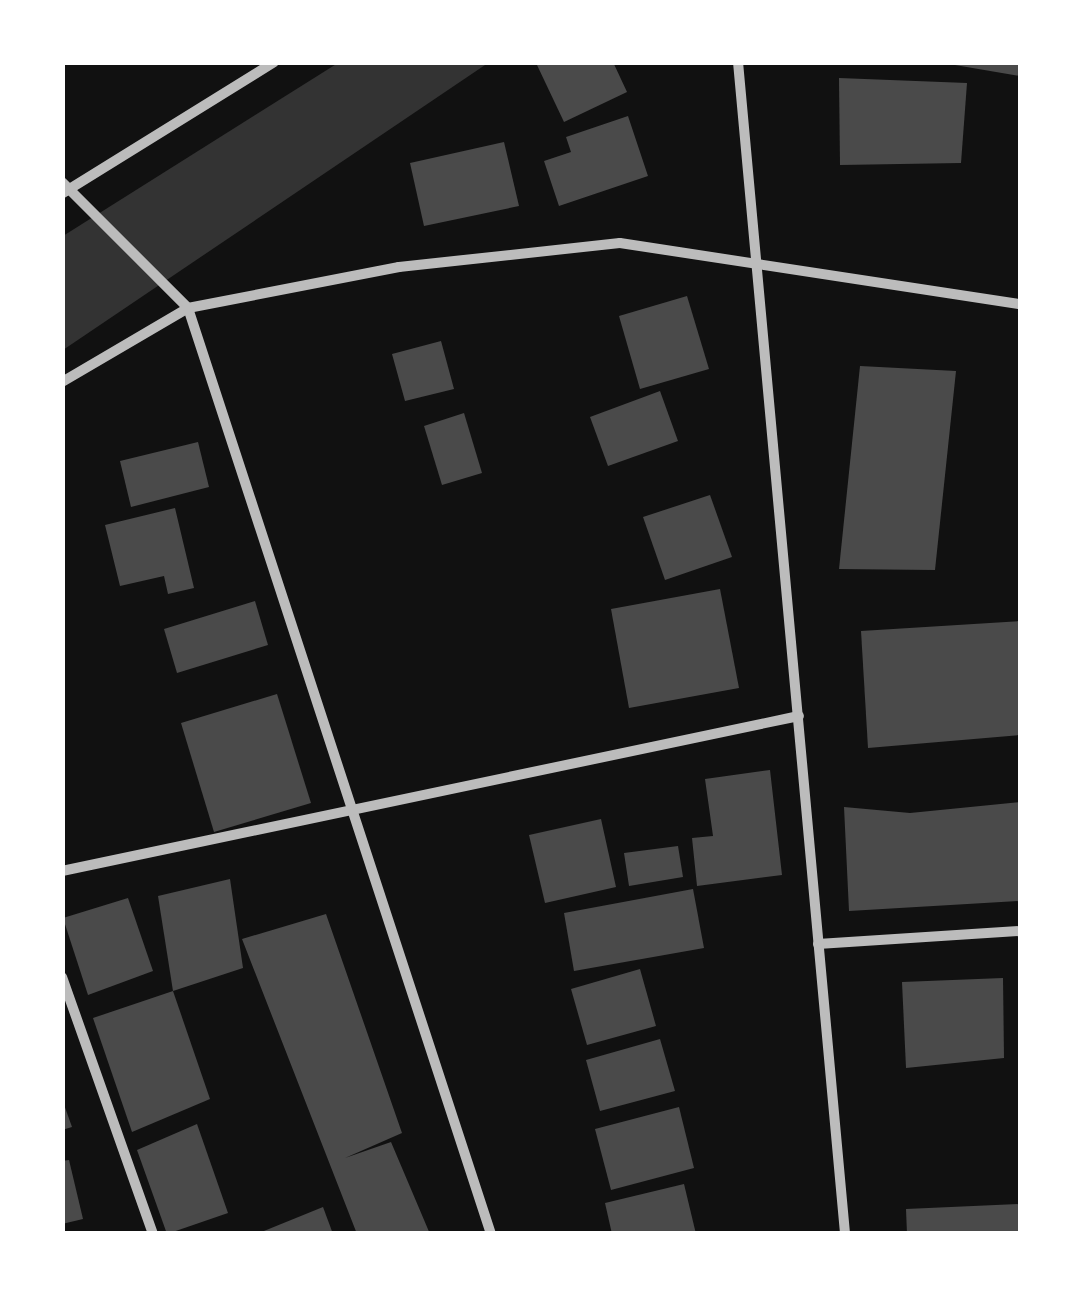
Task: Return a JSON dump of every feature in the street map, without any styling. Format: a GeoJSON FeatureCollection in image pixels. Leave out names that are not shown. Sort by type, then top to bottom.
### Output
{"type":"FeatureCollection","features":[{"type":"Feature","properties":{"kind":"street"},"geometry":{"type":"LineString","coordinates":[[274,62],[64,188],[188,308],[348,817],[491,1234]]}},
{"type":"Feature","properties":{"kind":"street"},"geometry":{"type":"LineString","coordinates":[[738,62],[761,263],[845,1234]]}},
{"type":"Feature","properties":{"kind":"street"},"geometry":{"type":"LineString","coordinates":[[62,382],[188,308],[517,251],[620,243],[1020,304]]}},
{"type":"Feature","properties":{"kind":"street"},"geometry":{"type":"LineString","coordinates":[[62,870],[348,817],[799,716]]}},
{"type":"Feature","properties":{"kind":"street"},"geometry":{"type":"LineString","coordinates":[[818,944],[1020,931]]}},
{"type":"Feature","properties":{"kind":"street"},"geometry":{"type":"LineString","coordinates":[[62,977],[153,1234]]}},
{"type":"Feature","properties":{"kind":"shaded area"},"geometry":{"type":"Polygon","coordinates":[[[338,63],[488,63],[63,350],[63,236],[338,63]]]}},
{"type":"Feature","properties":{"kind":"building"},"geometry":{"type":"Polygon","coordinates":[[[613,62],[627,92],[564,122],[537,65],[613,62]]]}},
{"type":"Feature","properties":{"kind":"building"},"geometry":{"type":"Polygon","coordinates":[[[955,62],[1020,62],[1020,76],[955,65],[955,62]]]}},
{"type":"Feature","properties":{"kind":"building"},"geometry":{"type":"Polygon","coordinates":[[[839,78],[967,83],[961,163],[840,165],[839,78]]]}},
{"type":"Feature","properties":{"kind":"building"},"geometry":{"type":"Polygon","coordinates":[[[628,116],[648,176],[559,206],[544,161],[571,152],[566,137],[628,116]]]}},
{"type":"Feature","properties":{"kind":"building"},"geometry":{"type":"Polygon","coordinates":[[[504,142],[519,206],[424,226],[410,163],[504,142]]]}},
{"type":"Feature","properties":{"kind":"building"},"geometry":{"type":"Polygon","coordinates":[[[687,296],[709,369],[640,389],[619,316],[687,296]]]}},
{"type":"Feature","properties":{"kind":"building"},"geometry":{"type":"Polygon","coordinates":[[[441,341],[454,389],[405,401],[392,354],[441,341]]]}},
{"type":"Feature","properties":{"kind":"building"},"geometry":{"type":"Polygon","coordinates":[[[860,366],[956,371],[935,570],[839,569],[860,366]]]}},
{"type":"Feature","properties":{"kind":"building"},"geometry":{"type":"Polygon","coordinates":[[[660,391],[678,441],[608,466],[590,417],[660,391]]]}},
{"type":"Feature","properties":{"kind":"building"},"geometry":{"type":"Polygon","coordinates":[[[464,413],[482,473],[442,485],[424,426],[464,413]]]}},
{"type":"Feature","properties":{"kind":"building"},"geometry":{"type":"Polygon","coordinates":[[[198,442],[209,487],[131,507],[120,461],[198,442]]]}},
{"type":"Feature","properties":{"kind":"building"},"geometry":{"type":"Polygon","coordinates":[[[710,495],[732,557],[665,580],[643,517],[710,495]]]}},
{"type":"Feature","properties":{"kind":"building"},"geometry":{"type":"Polygon","coordinates":[[[175,508],[194,588],[168,594],[164,576],[120,586],[105,525],[175,508]]]}},
{"type":"Feature","properties":{"kind":"building"},"geometry":{"type":"Polygon","coordinates":[[[720,589],[739,688],[629,708],[611,609],[720,589]]]}},
{"type":"Feature","properties":{"kind":"building"},"geometry":{"type":"Polygon","coordinates":[[[255,601],[268,645],[177,673],[164,629],[255,601]]]}},
{"type":"Feature","properties":{"kind":"building"},"geometry":{"type":"Polygon","coordinates":[[[1020,621],[1020,735],[868,748],[861,631],[1020,621]]]}},
{"type":"Feature","properties":{"kind":"building"},"geometry":{"type":"Polygon","coordinates":[[[277,694],[311,803],[214,832],[181,723],[277,694]]]}},
{"type":"Feature","properties":{"kind":"building"},"geometry":{"type":"Polygon","coordinates":[[[770,770],[782,875],[697,886],[692,838],[713,836],[705,779],[770,770]]]}},
{"type":"Feature","properties":{"kind":"building"},"geometry":{"type":"Polygon","coordinates":[[[1020,802],[1020,901],[849,911],[844,807],[910,813],[1020,802]]]}},
{"type":"Feature","properties":{"kind":"building"},"geometry":{"type":"Polygon","coordinates":[[[601,819],[616,887],[545,903],[529,835],[601,819]]]}},
{"type":"Feature","properties":{"kind":"building"},"geometry":{"type":"Polygon","coordinates":[[[678,846],[683,877],[629,886],[624,853],[678,846]]]}},
{"type":"Feature","properties":{"kind":"building"},"geometry":{"type":"Polygon","coordinates":[[[230,879],[243,968],[173,991],[158,896],[230,879]]]}},
{"type":"Feature","properties":{"kind":"building"},"geometry":{"type":"Polygon","coordinates":[[[693,889],[704,948],[574,971],[564,913],[693,889]]]}},
{"type":"Feature","properties":{"kind":"building"},"geometry":{"type":"Polygon","coordinates":[[[128,898],[153,971],[88,995],[63,918],[128,898]]]}},
{"type":"Feature","properties":{"kind":"building"},"geometry":{"type":"Polygon","coordinates":[[[326,914],[402,1133],[345,1158],[391,1142],[430,1234],[357,1234],[242,939],[326,914]]]}},
{"type":"Feature","properties":{"kind":"building"},"geometry":{"type":"Polygon","coordinates":[[[640,969],[656,1026],[587,1045],[571,989],[640,969]]]}},
{"type":"Feature","properties":{"kind":"building"},"geometry":{"type":"Polygon","coordinates":[[[1003,978],[1004,1058],[906,1068],[902,982],[1003,978]]]}},
{"type":"Feature","properties":{"kind":"building"},"geometry":{"type":"Polygon","coordinates":[[[173,991],[210,1099],[132,1132],[93,1018],[173,991]]]}},
{"type":"Feature","properties":{"kind":"building"},"geometry":{"type":"Polygon","coordinates":[[[660,1039],[675,1091],[600,1111],[586,1060],[660,1039]]]}},
{"type":"Feature","properties":{"kind":"building"},"geometry":{"type":"Polygon","coordinates":[[[62,1099],[72,1127],[62,1130],[62,1099]]]}},
{"type":"Feature","properties":{"kind":"building"},"geometry":{"type":"Polygon","coordinates":[[[679,1107],[694,1168],[611,1190],[595,1129],[679,1107]]]}},
{"type":"Feature","properties":{"kind":"building"},"geometry":{"type":"Polygon","coordinates":[[[197,1124],[228,1213],[167,1234],[137,1150],[197,1124]]]}},
{"type":"Feature","properties":{"kind":"building"},"geometry":{"type":"Polygon","coordinates":[[[69,1160],[83,1219],[62,1224],[62,1161],[69,1160]]]}},
{"type":"Feature","properties":{"kind":"building"},"geometry":{"type":"Polygon","coordinates":[[[684,1184],[696,1234],[612,1234],[605,1203],[684,1184]]]}},
{"type":"Feature","properties":{"kind":"building"},"geometry":{"type":"Polygon","coordinates":[[[1020,1204],[1020,1234],[907,1234],[906,1209],[1020,1204]]]}},
{"type":"Feature","properties":{"kind":"building"},"geometry":{"type":"Polygon","coordinates":[[[323,1207],[333,1234],[259,1234],[259,1233],[323,1207]]]}}]}
